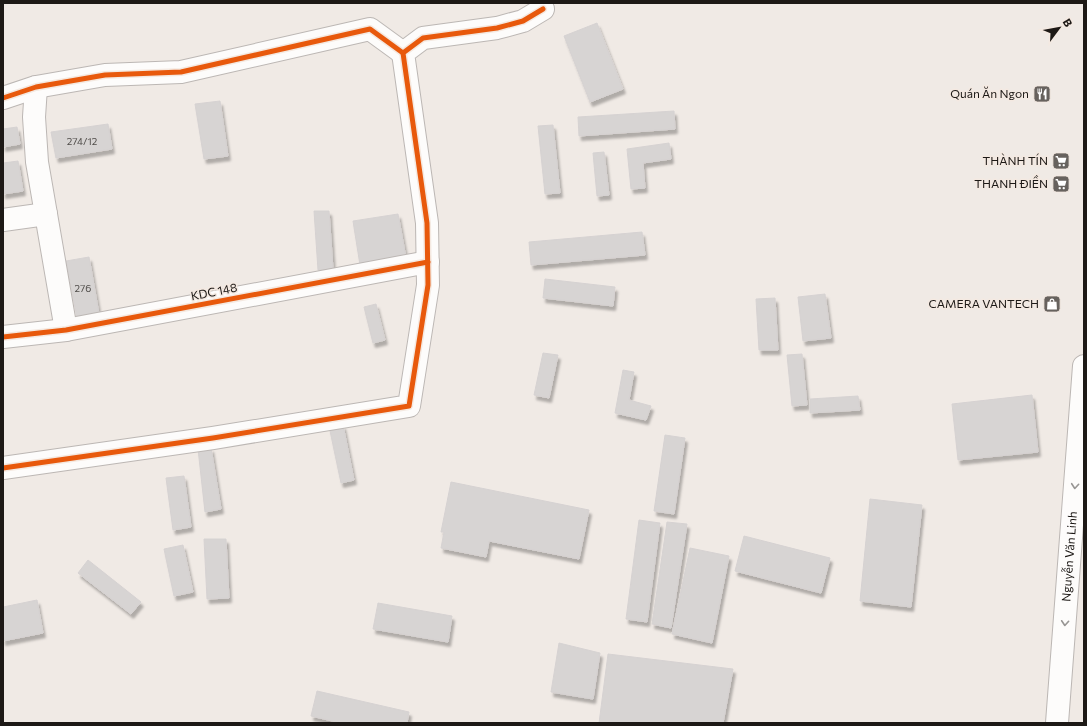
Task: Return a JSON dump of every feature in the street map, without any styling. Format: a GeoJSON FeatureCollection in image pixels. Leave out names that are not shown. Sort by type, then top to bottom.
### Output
{"type":"FeatureCollection","features":[{"type":"Feature","properties":{"kind":"main road"},"geometry":{"type":"LineString","coordinates":[[403,53],[423,38],[497,28],[523,21],[543,9]]}},
{"type":"Feature","properties":{"kind":"main road"},"geometry":{"type":"LineString","coordinates":[[3,97],[36,87],[105,75],[181,72],[370,29],[403,53],[427,223],[428,262],[428,284],[409,406],[213,438],[3,468]]}},
{"type":"Feature","properties":{"kind":"main road"},"geometry":{"type":"LineString","coordinates":[[36,87],[34,118],[37,162],[66,330]]}},
{"type":"Feature","properties":{"kind":"main road"},"geometry":{"type":"LineString","coordinates":[[3,220],[46,214]]}},
{"type":"Feature","properties":{"kind":"main road","name":"KDC 148"},"geometry":{"type":"LineString","coordinates":[[3,337],[66,330],[428,262]]}},
{"type":"Feature","properties":{"kind":"main road","name":"Nguyễn Văn Linh"},"geometry":{"type":"LineString","coordinates":[[1057,723],[1084,366]]}},
{"type":"Feature","properties":{"kind":"building"},"geometry":{"type":"Polygon","coordinates":[[[597,23],[623,89],[590,102],[564,36],[597,23]]]}},
{"type":"Feature","properties":{"kind":"building"},"geometry":{"type":"Polygon","coordinates":[[[220,101],[228,156],[204,159],[195,104],[220,101]]]}},
{"type":"Feature","properties":{"kind":"building"},"geometry":{"type":"Polygon","coordinates":[[[674,111],[675,129],[579,136],[578,117],[674,111]]]}},
{"type":"Feature","properties":{"kind":"building"},"geometry":{"type":"Polygon","coordinates":[[[108,124],[112,149],[56,158],[51,132],[108,124]]]}},
{"type":"Feature","properties":{"kind":"building"},"geometry":{"type":"Polygon","coordinates":[[[553,125],[560,193],[545,194],[538,126],[553,125]]]}},
{"type":"Feature","properties":{"kind":"building"},"geometry":{"type":"Polygon","coordinates":[[[17,127],[20,144],[3,147],[3,129],[17,127]]]}},
{"type":"Feature","properties":{"kind":"building"},"geometry":{"type":"Polygon","coordinates":[[[669,143],[671,159],[643,163],[645,188],[631,189],[627,149],[669,143]]]}},
{"type":"Feature","properties":{"kind":"building"},"geometry":{"type":"Polygon","coordinates":[[[604,152],[609,195],[597,196],[593,153],[604,152]]]}},
{"type":"Feature","properties":{"kind":"building"},"geometry":{"type":"Polygon","coordinates":[[[18,161],[23,191],[3,194],[3,163],[18,161]]]}},
{"type":"Feature","properties":{"kind":"building"},"geometry":{"type":"Polygon","coordinates":[[[314,211],[329,211],[333,269],[318,270],[314,211]]]}},
{"type":"Feature","properties":{"kind":"building"},"geometry":{"type":"Polygon","coordinates":[[[398,214],[406,258],[360,265],[353,221],[398,214]]]}},
{"type":"Feature","properties":{"kind":"building"},"geometry":{"type":"Polygon","coordinates":[[[642,232],[645,255],[531,265],[529,242],[642,232]]]}},
{"type":"Feature","properties":{"kind":"building"},"geometry":{"type":"Polygon","coordinates":[[[89,257],[99,314],[77,318],[66,261],[89,257]]]}},
{"type":"Feature","properties":{"kind":"building"},"geometry":{"type":"Polygon","coordinates":[[[545,279],[615,287],[613,306],[543,298],[545,279]]]}},
{"type":"Feature","properties":{"kind":"building"},"geometry":{"type":"Polygon","coordinates":[[[825,294],[831,338],[803,341],[798,297],[825,294]]]}},
{"type":"Feature","properties":{"kind":"building"},"geometry":{"type":"Polygon","coordinates":[[[775,298],[778,350],[759,350],[756,299],[775,298]]]}},
{"type":"Feature","properties":{"kind":"building"},"geometry":{"type":"Polygon","coordinates":[[[376,304],[385,340],[373,343],[364,307],[376,304]]]}},
{"type":"Feature","properties":{"kind":"building"},"geometry":{"type":"Polygon","coordinates":[[[543,353],[558,355],[549,398],[534,395],[543,353]]]}},
{"type":"Feature","properties":{"kind":"building"},"geometry":{"type":"Polygon","coordinates":[[[802,354],[807,405],[792,406],[787,355],[802,354]]]}},
{"type":"Feature","properties":{"kind":"building"},"geometry":{"type":"Polygon","coordinates":[[[623,370],[634,372],[629,400],[651,406],[646,420],[615,413],[623,370]]]}},
{"type":"Feature","properties":{"kind":"building"},"geometry":{"type":"Polygon","coordinates":[[[1032,395],[1038,452],[958,460],[952,404],[1032,395]]]}},
{"type":"Feature","properties":{"kind":"building"},"geometry":{"type":"Polygon","coordinates":[[[858,396],[860,410],[810,413],[810,399],[858,396]]]}},
{"type":"Feature","properties":{"kind":"building"},"geometry":{"type":"Polygon","coordinates":[[[343,425],[354,480],[341,483],[329,426],[343,425]]]}},
{"type":"Feature","properties":{"kind":"building"},"geometry":{"type":"Polygon","coordinates":[[[665,435],[685,438],[674,514],[654,511],[665,435]]]}},
{"type":"Feature","properties":{"kind":"building"},"geometry":{"type":"Polygon","coordinates":[[[211,448],[221,509],[205,512],[198,449],[211,448]]]}},
{"type":"Feature","properties":{"kind":"building"},"geometry":{"type":"Polygon","coordinates":[[[184,476],[191,527],[173,530],[166,478],[184,476]]]}},
{"type":"Feature","properties":{"kind":"building"},"geometry":{"type":"Polygon","coordinates":[[[451,482],[589,510],[579,559],[489,541],[486,557],[441,548],[444,532],[441,532],[451,482]]]}},
{"type":"Feature","properties":{"kind":"building"},"geometry":{"type":"Polygon","coordinates":[[[870,499],[922,505],[911,607],[860,601],[870,499]]]}},
{"type":"Feature","properties":{"kind":"building"},"geometry":{"type":"Polygon","coordinates":[[[639,520],[660,523],[647,622],[626,619],[639,520]]]}},
{"type":"Feature","properties":{"kind":"building"},"geometry":{"type":"Polygon","coordinates":[[[667,522],[687,524],[671,628],[652,624],[667,522]]]}},
{"type":"Feature","properties":{"kind":"building"},"geometry":{"type":"Polygon","coordinates":[[[744,536],[830,558],[821,593],[735,571],[744,536]]]}},
{"type":"Feature","properties":{"kind":"building"},"geometry":{"type":"Polygon","coordinates":[[[204,539],[226,539],[229,598],[207,599],[204,539]]]}},
{"type":"Feature","properties":{"kind":"building"},"geometry":{"type":"Polygon","coordinates":[[[183,545],[193,592],[174,596],[164,549],[183,545]]]}},
{"type":"Feature","properties":{"kind":"building"},"geometry":{"type":"Polygon","coordinates":[[[690,548],[729,556],[712,643],[672,634],[690,548]]]}},
{"type":"Feature","properties":{"kind":"building"},"geometry":{"type":"Polygon","coordinates":[[[88,560],[141,602],[131,614],[78,573],[88,560]]]}},
{"type":"Feature","properties":{"kind":"building"},"geometry":{"type":"Polygon","coordinates":[[[37,600],[43,633],[3,641],[3,607],[37,600]]]}},
{"type":"Feature","properties":{"kind":"building"},"geometry":{"type":"Polygon","coordinates":[[[378,603],[452,616],[448,642],[373,629],[378,603]]]}},
{"type":"Feature","properties":{"kind":"building"},"geometry":{"type":"Polygon","coordinates":[[[559,643],[600,653],[593,699],[551,692],[559,643]]]}},
{"type":"Feature","properties":{"kind":"building"},"geometry":{"type":"Polygon","coordinates":[[[608,654],[733,669],[723,723],[599,723],[608,654]]]}},
{"type":"Feature","properties":{"kind":"building"},"geometry":{"type":"Polygon","coordinates":[[[317,691],[409,712],[407,723],[341,723],[311,716],[317,691]]]}},
{"type":"Feature","properties":{"kind":"cycle path"},"geometry":{"type":"LineString","coordinates":[[3,468],[213,438],[409,406],[428,285],[427,223],[403,53],[423,38],[497,28],[523,21],[543,9]]}},
{"type":"Feature","properties":{"kind":"cycle path"},"geometry":{"type":"LineString","coordinates":[[3,98],[36,87],[105,75],[181,72],[370,29],[403,53]]}},
{"type":"Feature","properties":{"kind":"cycle path"},"geometry":{"type":"LineString","coordinates":[[3,337],[66,330],[428,262]]}},
{"type":"Feature","properties":{"kind":"place","name":"Quán Ăn Ngon"},"geometry":{"type":"Point","coordinates":[1042,94]}},
{"type":"Feature","properties":{"kind":"place","name":"THÀNH TÍN"},"geometry":{"type":"Point","coordinates":[1061,161]}},
{"type":"Feature","properties":{"kind":"place","name":"THANH ĐIỀN"},"geometry":{"type":"Point","coordinates":[1061,184]}},
{"type":"Feature","properties":{"kind":"place","name":"CAMERA VANTECH"},"geometry":{"type":"Point","coordinates":[1052,304]}}]}
